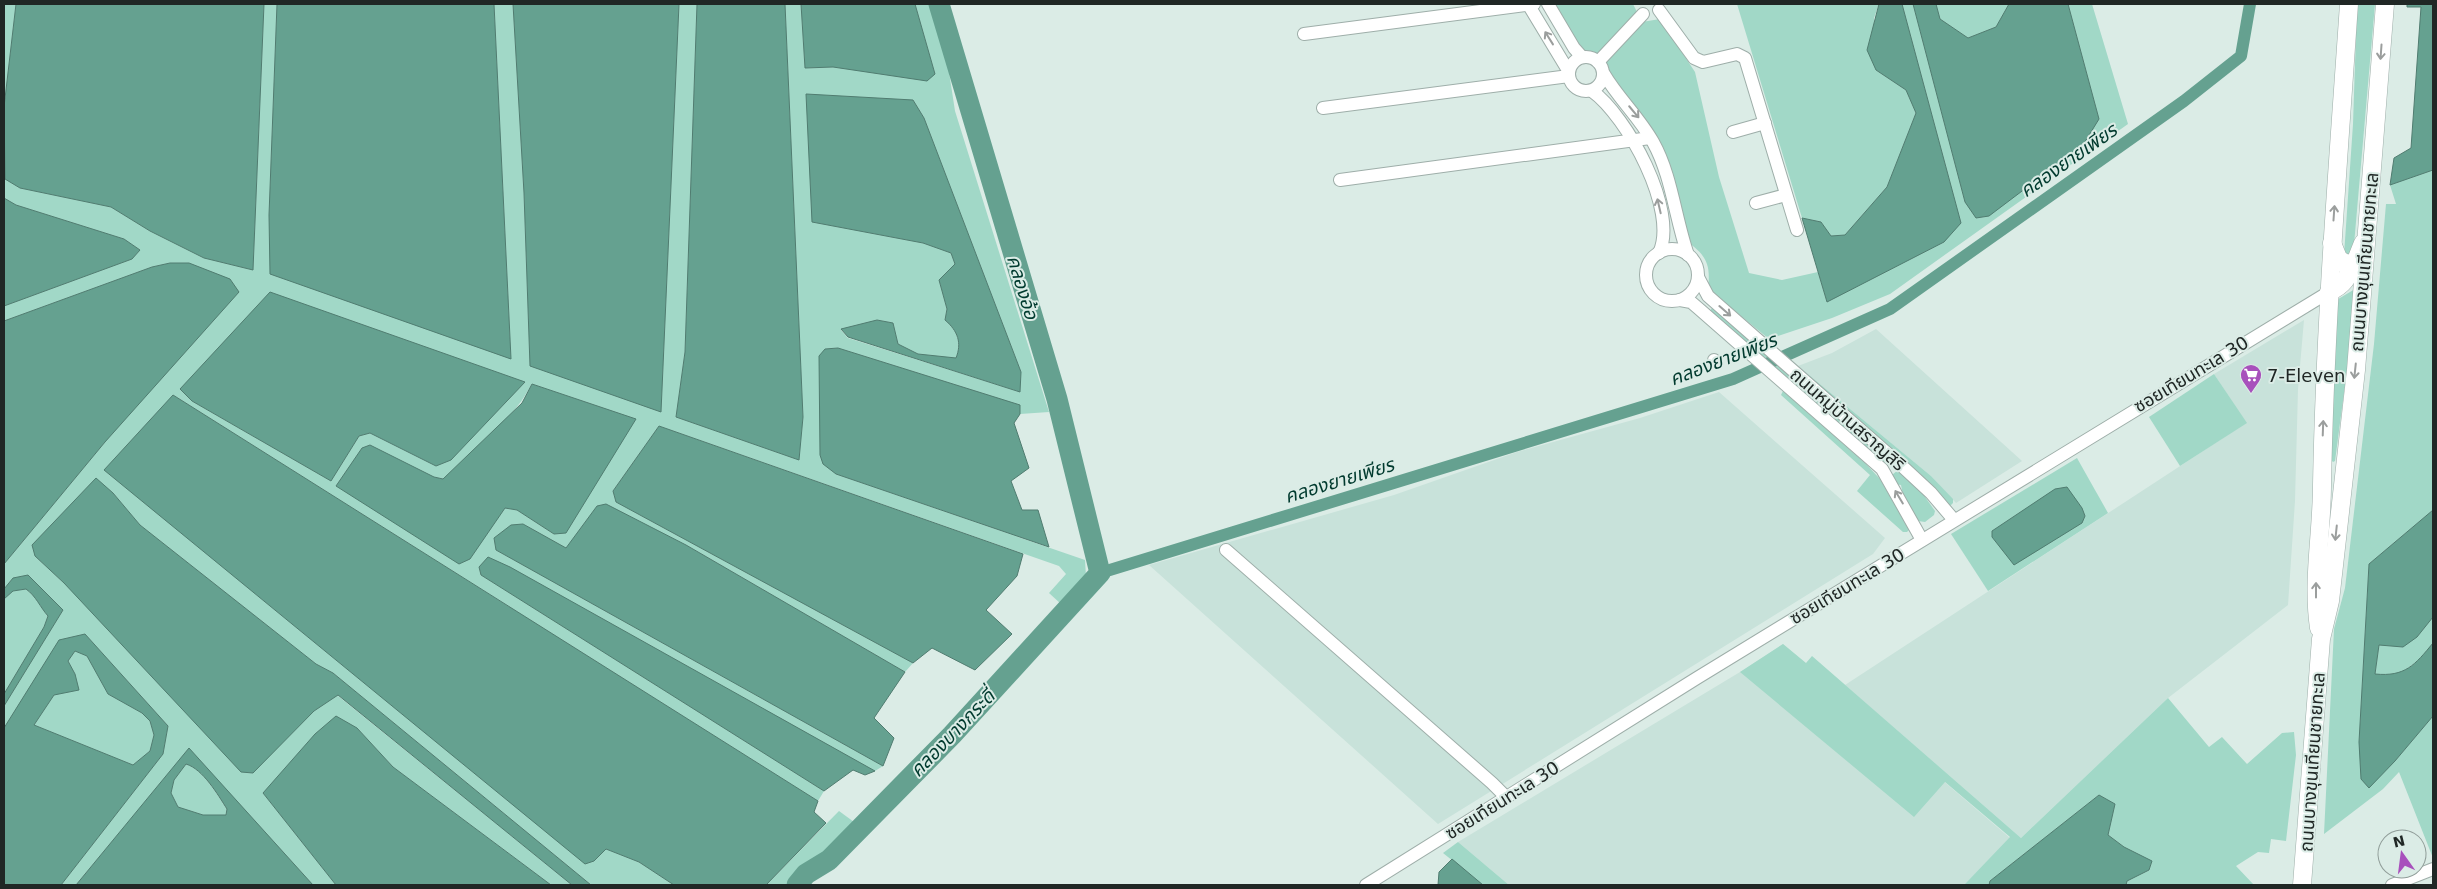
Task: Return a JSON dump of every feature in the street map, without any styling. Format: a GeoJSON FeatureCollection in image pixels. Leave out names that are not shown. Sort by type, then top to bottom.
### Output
{"type":"FeatureCollection","features":[{"type":"Feature","properties":{"kind":"main road","name":"ถนนบางขุนเทียนชายทะเล"},"geometry":{"type":"LineString","coordinates":[[2321,638],[2316,611],[2316,563],[2322,507],[2329,292],[2349,4]]}},
{"type":"Feature","properties":{"kind":"main road","name":"ถนนบางขุนเทียนชายทะเล"},"geometry":{"type":"LineString","coordinates":[[2302,885],[2321,638],[2330,601],[2356,370],[2385,4]]}},
{"type":"Feature","properties":{"kind":"main road"},"geometry":{"type":"LineString","coordinates":[[2329,292],[2340,287],[2348,279],[2353,263],[2366,236]]}},
{"type":"Feature","properties":{"kind":"main road"},"geometry":{"type":"LineString","coordinates":[[2332,243],[2338,258],[2345,264],[2353,263]]}},
{"type":"Feature","properties":{"kind":"street"},"geometry":{"type":"LineString","coordinates":[[1304,34],[1530,4],[1575,88],[1580,91],[1592,91],[1600,97],[1634,141],[1643,156],[1664,226],[1664,242],[1659,253],[1648,266],[1647,282],[1656,296],[1663,300],[1680,300],[1693,291],[1698,277],[1697,266],[1688,255],[1664,168],[1650,138],[1639,118],[1612,87],[1601,68],[1590,57],[1574,62],[1569,74]]}},
{"type":"Feature","properties":{"kind":"street"},"geometry":{"type":"LineString","coordinates":[[1548,4],[1582,58]]}},
{"type":"Feature","properties":{"kind":"street"},"geometry":{"type":"LineString","coordinates":[[1592,91],[1601,84],[1601,68],[1641,9],[1654,15],[1660,7],[1694,58],[1703,62],[1737,54],[1745,58],[1797,230]]}},
{"type":"Feature","properties":{"kind":"street"},"geometry":{"type":"LineString","coordinates":[[1323,108],[1569,74]]}},
{"type":"Feature","properties":{"kind":"street"},"geometry":{"type":"LineString","coordinates":[[1733,132],[1765,123]]}},
{"type":"Feature","properties":{"kind":"street"},"geometry":{"type":"LineString","coordinates":[[1340,180],[1650,138]]}},
{"type":"Feature","properties":{"kind":"street"},"geometry":{"type":"LineString","coordinates":[[1756,203],[1786,194]]}},
{"type":"Feature","properties":{"kind":"street"},"geometry":{"type":"LineString","coordinates":[[1659,253],[1677,250],[1688,255]]}},
{"type":"Feature","properties":{"kind":"street","name":"ถนนหมู่บ้านสราญสิริ"},"geometry":{"type":"LineString","coordinates":[[1698,277],[1708,296],[1899,463],[1931,493],[1954,520]]}},
{"type":"Feature","properties":{"kind":"street","name":"ซอยเทียนทะเล 30"},"geometry":{"type":"LineString","coordinates":[[1366,885],[1954,520],[2329,292]]}},
{"type":"Feature","properties":{"kind":"street","name":"ถนนหมู่บ้านสราญสิริ"},"geometry":{"type":"LineString","coordinates":[[1680,300],[1691,302],[1882,470],[1922,540]]}},
{"type":"Feature","properties":{"kind":"street"},"geometry":{"type":"LineString","coordinates":[[1821,417],[1832,405]]}},
{"type":"Feature","properties":{"kind":"street"},"geometry":{"type":"LineString","coordinates":[[1888,479],[1887,471],[1891,466],[1899,463]]}},
{"type":"Feature","properties":{"kind":"street"},"geometry":{"type":"LineString","coordinates":[[1226,550],[1506,797]]}},
{"type":"Feature","properties":{"kind":"street"},"geometry":{"type":"LineString","coordinates":[[2392,885],[2433,869]]}},
{"type":"Feature","properties":{"kind":"shaded area"},"geometry":{"type":"Polygon","coordinates":[[[4,4],[16,4],[4,107],[4,4]]]}},
{"type":"Feature","properties":{"kind":"shaded area"},"geometry":{"type":"Polygon","coordinates":[[[16,4],[264,4],[253,270],[204,258],[150,231],[111,207],[20,188],[5,179],[4,107],[16,4]]]}},
{"type":"Feature","properties":{"kind":"shaded area"},"geometry":{"type":"Polygon","coordinates":[[[264,4],[277,4],[269,215],[511,359],[494,4],[513,4],[524,193],[530,365],[661,411],[679,4],[697,4],[685,352],[676,417],[799,460],[803,417],[785,4],[801,4],[805,68],[833,67],[935,74],[915,4],[931,4],[947,59],[955,111],[1049,412],[1020,414],[1020,405],[838,348],[825,349],[836,474],[1085,560],[1086,577],[1061,604],[1049,593],[1066,574],[1059,566],[659,426],[613,491],[616,502],[913,663],[905,672],[686,545],[597,507],[566,549],[523,524],[494,538],[496,550],[883,766],[875,771],[479,567],[481,575],[824,791],[818,801],[173,395],[594,861],[606,849],[639,862],[674,885],[591,885],[333,673],[316,664],[140,525],[113,493],[35,556],[64,583],[314,711],[337,695],[572,885],[551,885],[393,767],[357,728],[263,793],[336,885],[313,885],[189,749],[76,885],[61,885],[163,754],[168,726],[85,634],[19,706],[4,728],[4,706],[63,610],[13,578],[4,589],[4,564],[105,442],[170,263],[152,267],[4,321],[4,306],[132,259],[140,250],[124,239],[16,205],[4,198],[4,175],[6,179],[20,188],[111,207],[150,231],[204,258],[253,270],[264,4]],[[913,100],[813,222],[923,243],[951,253],[955,264],[939,280],[947,309],[945,320],[953,328],[958,338],[958,353],[956,359],[918,354],[898,344],[893,323],[878,320],[841,330],[848,338],[1020,392],[1021,372],[924,118],[913,100]],[[525,382],[180,388],[192,401],[331,481],[359,436],[370,433],[436,466],[525,382]],[[532,384],[524,398],[492,435],[468,458],[443,479],[434,477],[495,521],[505,508],[517,510],[554,534],[635,419],[532,384]]]}},
{"type":"Feature","properties":{"kind":"shaded area"},"geometry":{"type":"Polygon","coordinates":[[[277,4],[494,4],[511,359],[270,274],[269,215],[277,4]]]}},
{"type":"Feature","properties":{"kind":"shaded area"},"geometry":{"type":"Polygon","coordinates":[[[513,4],[679,4],[661,412],[530,366],[524,193],[513,4]]]}},
{"type":"Feature","properties":{"kind":"shaded area"},"geometry":{"type":"Polygon","coordinates":[[[697,4],[785,4],[803,417],[799,460],[676,417],[685,352],[697,4]]]}},
{"type":"Feature","properties":{"kind":"shaded area"},"geometry":{"type":"Polygon","coordinates":[[[801,4],[915,4],[935,74],[927,81],[833,67],[805,68],[801,4]]]}},
{"type":"Feature","properties":{"kind":"shaded area"},"geometry":{"type":"Polygon","coordinates":[[[1551,4],[1633,4],[1642,22],[1660,19],[1695,72],[1719,177],[1749,273],[1782,280],[1818,272],[1827,302],[1961,223],[1902,4],[1913,4],[1965,202],[2099,119],[2068,4],[2092,4],[2128,124],[1890,294],[1832,318],[1769,339],[1708,289],[1708,266],[1698,250],[1685,240],[1682,208],[1667,164],[1610,77],[1606,63],[1597,54],[1584,50],[1570,34],[1551,4]]]}},
{"type":"Feature","properties":{"kind":"shaded area"},"geometry":{"type":"Polygon","coordinates":[[[1737,4],[1879,4],[1874,18],[1876,70],[1906,90],[1916,113],[1887,187],[1845,235],[1831,236],[1821,222],[1802,218],[1737,4]]]}},
{"type":"Feature","properties":{"kind":"shaded area"},"geometry":{"type":"Polygon","coordinates":[[[1879,4],[1902,4],[1961,223],[1944,242],[1827,302],[1802,218],[1821,222],[1831,236],[1845,235],[1887,187],[1916,113],[1906,90],[1876,70],[1867,50],[1879,4]]]}},
{"type":"Feature","properties":{"kind":"shaded area"},"geometry":{"type":"Polygon","coordinates":[[[1913,4],[1936,4],[1940,19],[1968,38],[1996,27],[2009,4],[2068,4],[2099,119],[2083,145],[1989,216],[1976,218],[1965,202],[1913,4]]]}},
{"type":"Feature","properties":{"kind":"shaded area"},"geometry":{"type":"Polygon","coordinates":[[[1936,4],[2009,4],[1996,27],[1968,38],[1940,19],[1936,4]]]}},
{"type":"Feature","properties":{"kind":"shaded area"},"geometry":{"type":"Polygon","coordinates":[[[2357,4],[2375,4],[2353,256],[2344,255],[2353,124],[2357,4]]]}},
{"type":"Feature","properties":{"kind":"shaded area"},"geometry":{"type":"Polygon","coordinates":[[[2407,4],[2433,4],[2433,170],[2390,185],[2394,158],[2411,148],[2421,7],[2407,7],[2407,4]]]}},
{"type":"Feature","properties":{"kind":"shaded area"},"geometry":{"type":"Polygon","coordinates":[[[806,94],[913,100],[924,118],[1021,372],[1020,392],[848,337],[841,329],[877,320],[893,323],[898,344],[918,354],[956,358],[959,342],[953,328],[945,320],[947,309],[939,280],[955,264],[951,253],[923,243],[812,222],[806,94]]]}},
{"type":"Feature","properties":{"kind":"shaded area"},"geometry":{"type":"Polygon","coordinates":[[[2433,170],[2433,510],[2369,564],[2359,742],[2395,761],[2433,716],[2433,858],[2427,843],[2427,829],[2422,829],[2399,772],[2383,789],[2324,834],[2334,629],[2345,588],[2374,344],[2386,204],[2396,204],[2390,185],[2433,170]]]}},
{"type":"Feature","properties":{"kind":"shaded area"},"geometry":{"type":"Polygon","coordinates":[[[4,198],[16,205],[124,239],[140,250],[132,259],[4,306],[4,198]]]}},
{"type":"Feature","properties":{"kind":"shaded area"},"geometry":{"type":"Polygon","coordinates":[[[170,263],[189,263],[230,279],[239,292],[105,442],[4,564],[4,321],[152,267],[170,263]]]}},
{"type":"Feature","properties":{"kind":"shaded area"},"geometry":{"type":"Polygon","coordinates":[[[2355,289],[2354,317],[2335,461],[2333,462],[2330,459],[2335,301],[2355,289]]]}},
{"type":"Feature","properties":{"kind":"shaded area"},"geometry":{"type":"Polygon","coordinates":[[[270,292],[525,382],[451,460],[436,466],[370,433],[359,436],[331,481],[192,401],[180,389],[270,292]]]}},
{"type":"Feature","properties":{"kind":"shaded area"},"geometry":{"type":"Polygon","coordinates":[[[1712,308],[1823,405],[1821,407],[1710,311],[1712,308]]]}},
{"type":"Feature","properties":{"kind":"shaded area"},"geometry":{"type":"Polygon","coordinates":[[[2304,320],[2298,389],[2295,501],[2288,605],[2168,698],[2021,838],[1845,685],[2246,423],[2214,374],[2304,320]]]}},
{"type":"Feature","properties":{"kind":"shaded area"},"geometry":{"type":"Polygon","coordinates":[[[1876,329],[2022,461],[1956,503],[1931,476],[1798,366],[1832,353],[1876,329]]]}},
{"type":"Feature","properties":{"kind":"shaded area"},"geometry":{"type":"Polygon","coordinates":[[[838,348],[1020,405],[1020,414],[1014,423],[1029,468],[1011,481],[1022,510],[1038,510],[1049,547],[836,474],[823,464],[820,455],[819,356],[825,349],[838,348]]]}},
{"type":"Feature","properties":{"kind":"shaded area"},"geometry":{"type":"Polygon","coordinates":[[[1798,366],[1931,476],[1953,499],[1953,503],[1949,507],[1877,437],[1798,366]]]}},
{"type":"Feature","properties":{"kind":"shaded area"},"geometry":{"type":"Polygon","coordinates":[[[2214,374],[2247,423],[2180,466],[2149,417],[2214,374]]]}},
{"type":"Feature","properties":{"kind":"shaded area"},"geometry":{"type":"Polygon","coordinates":[[[532,384],[636,419],[566,533],[554,534],[517,510],[505,508],[470,559],[459,564],[336,486],[362,448],[370,445],[434,477],[443,479],[522,403],[532,384]]]}},
{"type":"Feature","properties":{"kind":"shaded area"},"geometry":{"type":"Polygon","coordinates":[[[1783,391],[1866,464],[1880,479],[1909,530],[1907,532],[1903,532],[1857,491],[1870,475],[1781,395],[1783,391]]]}},
{"type":"Feature","properties":{"kind":"shaded area"},"geometry":{"type":"Polygon","coordinates":[[[1719,392],[1885,538],[1873,554],[1438,824],[1149,565],[1394,495],[1517,452],[1640,418],[1719,392]]]}},
{"type":"Feature","properties":{"kind":"shaded area"},"geometry":{"type":"Polygon","coordinates":[[[173,395],[818,801],[814,812],[826,823],[766,885],[674,885],[639,862],[606,849],[594,861],[585,864],[104,470],[173,395]]]}},
{"type":"Feature","properties":{"kind":"shaded area"},"geometry":{"type":"Polygon","coordinates":[[[1835,415],[1888,462],[1887,465],[1884,465],[1833,420],[1832,417],[1835,415]]]}},
{"type":"Feature","properties":{"kind":"shaded area"},"geometry":{"type":"Polygon","coordinates":[[[659,426],[1023,554],[1017,576],[986,610],[1012,634],[975,670],[932,648],[913,663],[616,502],[613,491],[659,426]]]}},
{"type":"Feature","properties":{"kind":"shaded area"},"geometry":{"type":"Polygon","coordinates":[[[2077,458],[2108,513],[1988,591],[1951,534],[2077,458]]]}},
{"type":"Feature","properties":{"kind":"shaded area"},"geometry":{"type":"Polygon","coordinates":[[[1898,470],[1918,487],[1935,511],[1934,515],[1925,522],[1918,521],[1903,495],[1901,485],[1895,484],[1892,475],[1898,470]]]}},
{"type":"Feature","properties":{"kind":"shaded area"},"geometry":{"type":"Polygon","coordinates":[[[96,478],[113,493],[140,525],[316,664],[333,673],[591,885],[572,885],[338,695],[314,711],[253,773],[241,772],[64,583],[35,556],[32,545],[96,478]]]}},
{"type":"Feature","properties":{"kind":"shaded area"},"geometry":{"type":"Polygon","coordinates":[[[2067,487],[2082,508],[2085,516],[2082,523],[2014,565],[1992,537],[1992,531],[2055,489],[2067,487]]]}},
{"type":"Feature","properties":{"kind":"shaded area"},"geometry":{"type":"Polygon","coordinates":[[[606,504],[686,545],[905,672],[874,718],[894,738],[883,766],[496,550],[494,538],[511,525],[523,524],[566,548],[597,506],[606,504]]]}},
{"type":"Feature","properties":{"kind":"shaded area"},"geometry":{"type":"Polygon","coordinates":[[[2433,510],[2433,617],[2417,637],[2403,647],[2379,645],[2375,674],[2394,674],[2408,668],[2421,658],[2433,643],[2433,716],[2369,788],[2361,779],[2359,742],[2369,564],[2433,510]]]}},
{"type":"Feature","properties":{"kind":"shaded area"},"geometry":{"type":"Polygon","coordinates":[[[488,557],[510,567],[875,771],[865,775],[853,770],[824,791],[481,575],[479,567],[488,557]]]}},
{"type":"Feature","properties":{"kind":"shaded area"},"geometry":{"type":"Polygon","coordinates":[[[28,575],[63,610],[4,706],[4,694],[44,627],[48,616],[33,595],[26,589],[13,591],[4,599],[4,589],[13,578],[28,575]]]}},
{"type":"Feature","properties":{"kind":"shaded area"},"geometry":{"type":"Polygon","coordinates":[[[26,589],[33,595],[48,616],[44,627],[4,694],[4,599],[13,591],[26,589]]]}},
{"type":"Feature","properties":{"kind":"shaded area"},"geometry":{"type":"Polygon","coordinates":[[[2433,617],[2433,643],[2420,659],[2400,674],[2375,675],[2379,645],[2417,637],[2433,617]]]}},
{"type":"Feature","properties":{"kind":"shaded area"},"geometry":{"type":"Polygon","coordinates":[[[85,634],[168,726],[163,754],[61,885],[4,885],[4,728],[59,640],[85,634]],[[75,651],[68,661],[75,674],[79,690],[54,695],[34,725],[133,765],[150,751],[154,735],[150,721],[142,713],[108,694],[87,656],[75,651]]]}},
{"type":"Feature","properties":{"kind":"shaded area"},"geometry":{"type":"Polygon","coordinates":[[[1783,644],[2010,838],[1964,885],[1509,885],[1458,842],[1745,669],[1783,644]]]}},
{"type":"Feature","properties":{"kind":"shaded area"},"geometry":{"type":"Polygon","coordinates":[[[1783,644],[1806,663],[1812,656],[2021,838],[2168,698],[2209,747],[2222,737],[2247,764],[2282,733],[2294,732],[2296,755],[2286,841],[2271,839],[2269,853],[2258,852],[2236,866],[2254,885],[2126,885],[2126,881],[2149,870],[2152,862],[2124,847],[2108,835],[2115,804],[2099,795],[1990,881],[1989,885],[1964,885],[2010,837],[1945,782],[1914,817],[1740,672],[1783,644]]]}},
{"type":"Feature","properties":{"kind":"shaded area"},"geometry":{"type":"Polygon","coordinates":[[[75,651],[87,656],[108,694],[142,713],[150,721],[154,735],[150,751],[133,765],[34,725],[54,695],[75,674],[68,661],[75,651]]]}},
{"type":"Feature","properties":{"kind":"shaded area"},"geometry":{"type":"Polygon","coordinates":[[[336,716],[357,728],[393,767],[551,885],[336,885],[263,793],[315,734],[336,716]]]}},
{"type":"Feature","properties":{"kind":"shaded area"},"geometry":{"type":"Polygon","coordinates":[[[189,748],[313,885],[76,885],[189,748]],[[186,764],[174,780],[171,793],[178,807],[203,815],[226,815],[227,809],[215,790],[192,767],[186,764]]]}},
{"type":"Feature","properties":{"kind":"shaded area"},"geometry":{"type":"Polygon","coordinates":[[[186,764],[198,771],[209,783],[227,809],[226,815],[203,815],[178,807],[171,793],[174,780],[186,764]]]}},
{"type":"Feature","properties":{"kind":"shaded area"},"geometry":{"type":"Polygon","coordinates":[[[2099,795],[2115,804],[2108,835],[2124,847],[2152,861],[2149,870],[2127,881],[2126,885],[1989,885],[1990,881],[2099,795]]]}},
{"type":"Feature","properties":{"kind":"shaded area"},"geometry":{"type":"Polygon","coordinates":[[[839,811],[854,822],[791,885],[766,885],[839,811]]]}},
{"type":"Feature","properties":{"kind":"shaded area"},"geometry":{"type":"Polygon","coordinates":[[[1458,842],[1509,885],[1483,885],[1443,853],[1458,842]]]}},
{"type":"Feature","properties":{"kind":"shaded area"},"geometry":{"type":"Polygon","coordinates":[[[1452,859],[1483,885],[1438,885],[1439,872],[1452,859]]]}},
{"type":"Feature","properties":{"kind":"waterway","name":"คลองอ้อ"},"geometry":{"type":"LineString","coordinates":[[797,885],[806,874],[829,860],[952,735],[1100,573],[1057,399],[939,4]]}},
{"type":"Feature","properties":{"kind":"waterway","name":"คลองยายเพียร"},"geometry":{"type":"LineString","coordinates":[[1100,573],[1733,379],[1890,309],[2184,101],[2241,56],[2250,4]]}},
{"type":"Feature","properties":{"kind":"place","name":"7-Eleven"},"geometry":{"type":"Point","coordinates":[2251,394]}},
{"type":"Feature","properties":{"kind":"water label","name":"คลองบางกระดี่"},"geometry":{"type":"Point","coordinates":[952,733]}}]}
